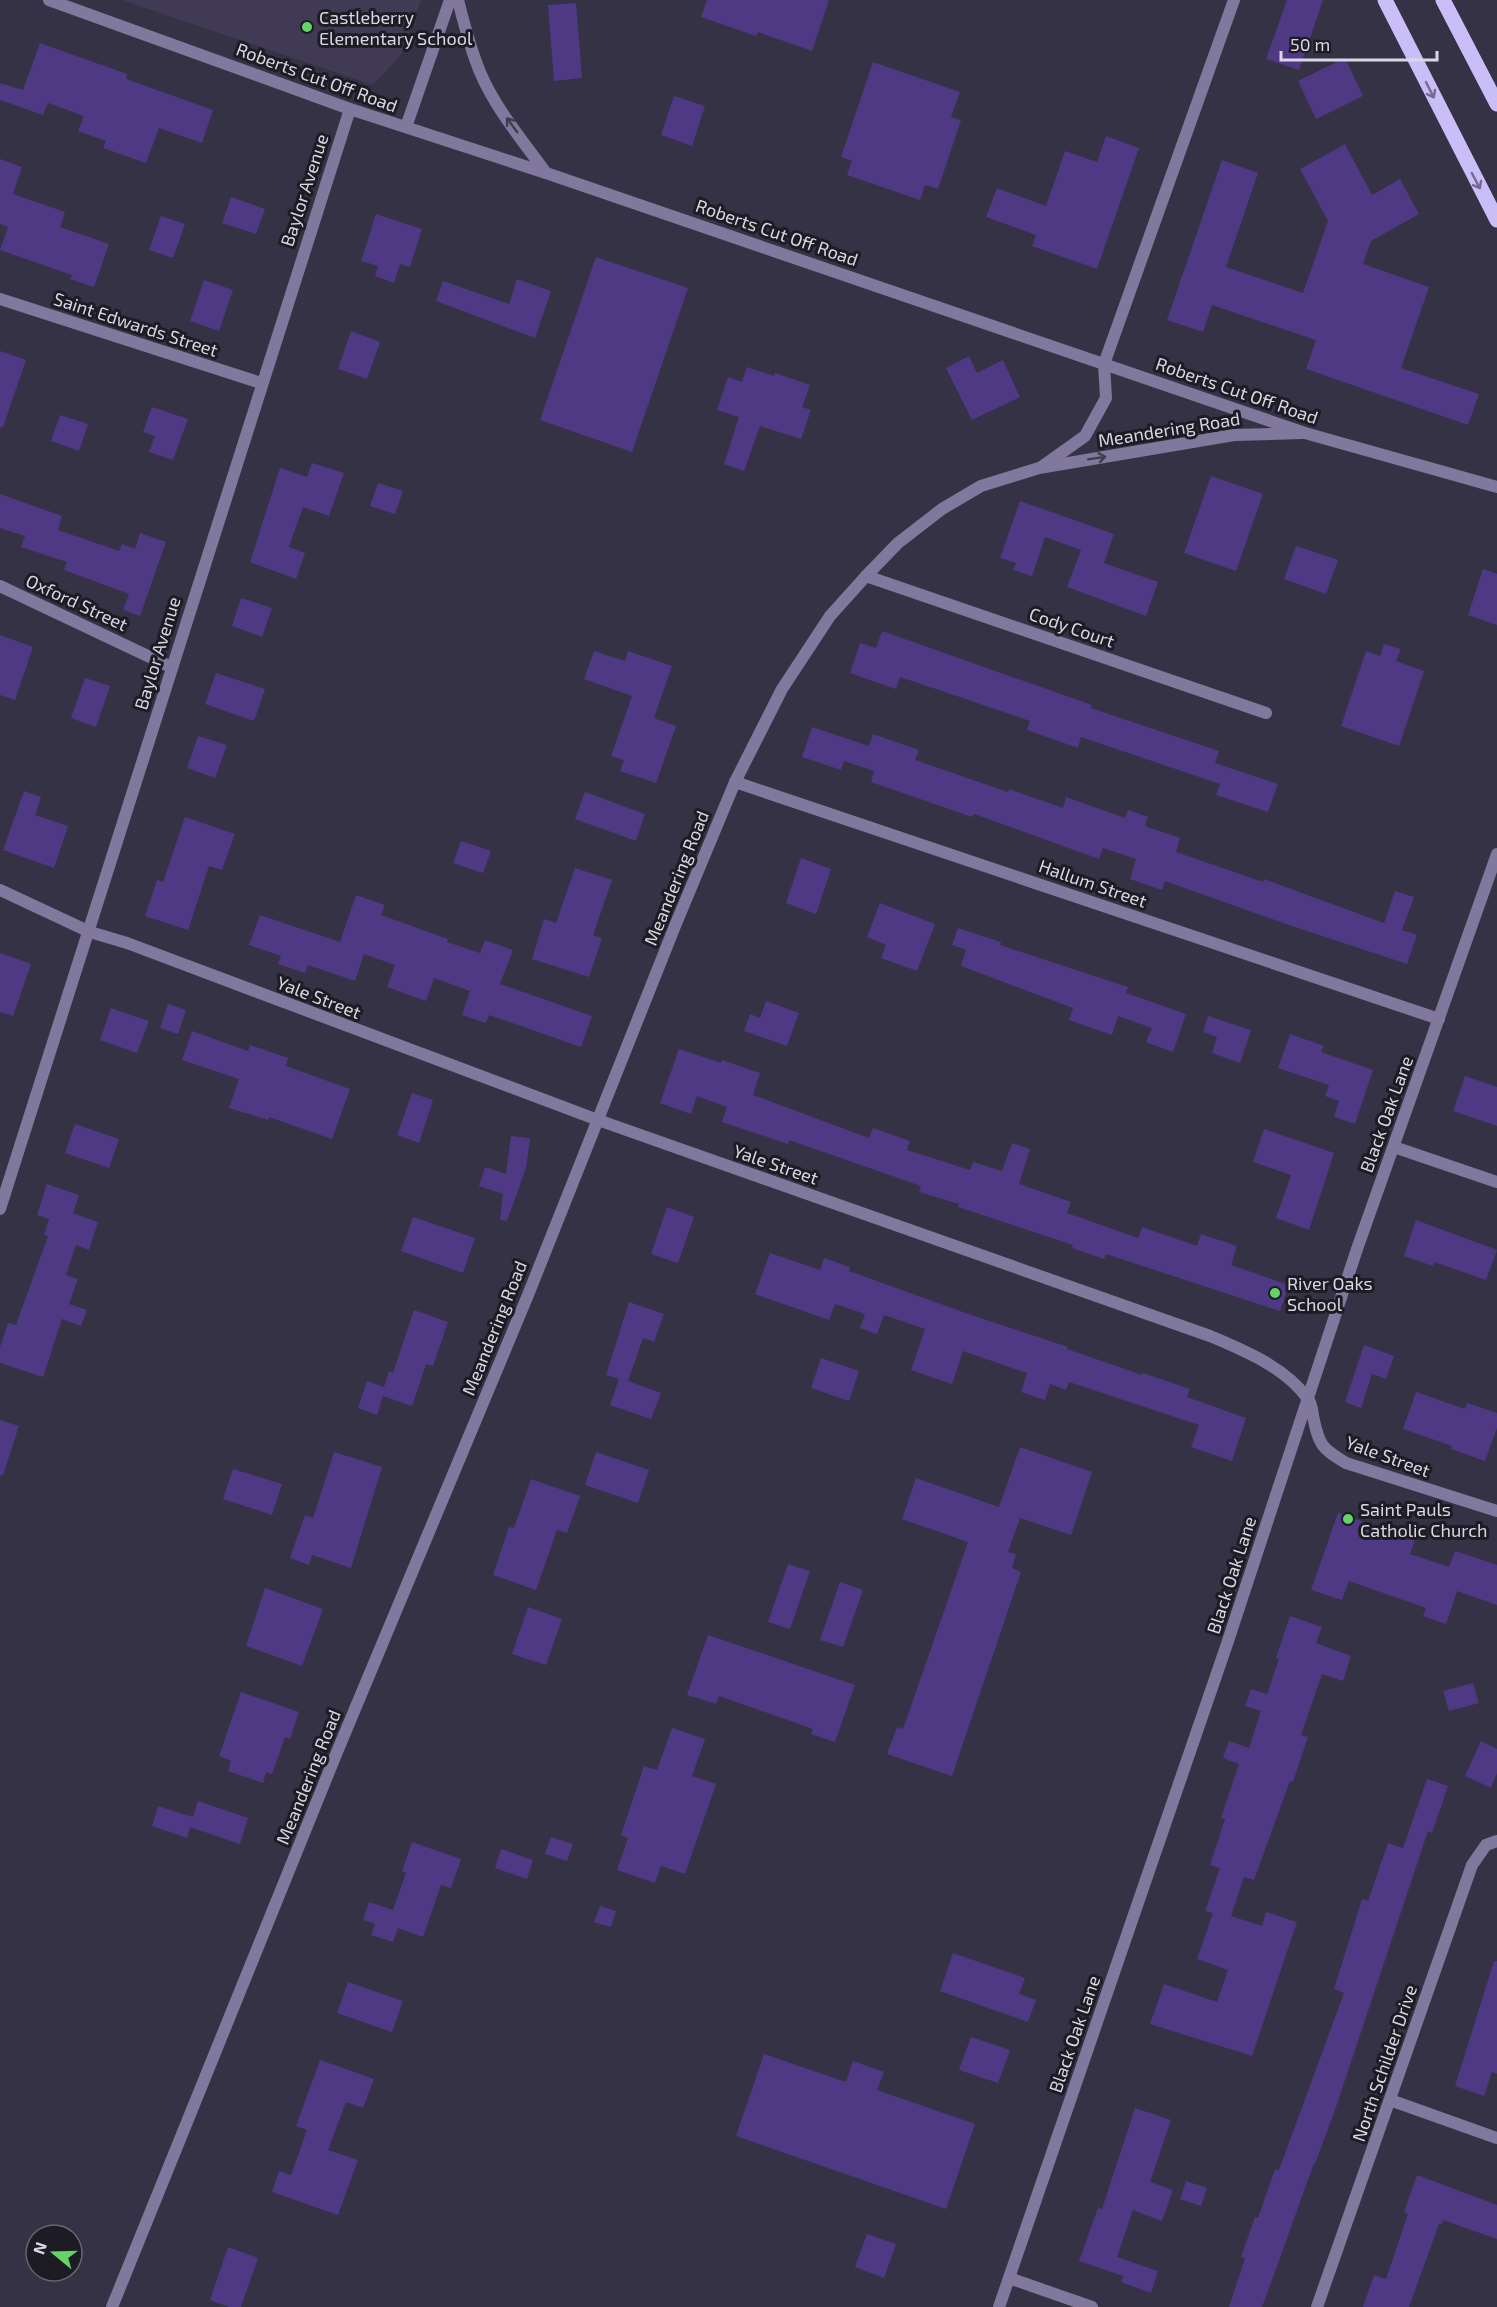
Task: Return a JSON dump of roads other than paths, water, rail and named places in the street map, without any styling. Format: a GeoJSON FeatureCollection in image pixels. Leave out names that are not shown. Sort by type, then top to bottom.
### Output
{"type":"FeatureCollection","features":[{"type":"Feature","properties":{"kind":"main road"},"geometry":{"type":"LineString","coordinates":[[1385,0],[1497,220]]}},
{"type":"Feature","properties":{"kind":"main road"},"geometry":{"type":"LineString","coordinates":[[1443,0],[1497,104]]}},
{"type":"Feature","properties":{"kind":"street","name":"Roberts Cut Off Road"},"geometry":{"type":"LineString","coordinates":[[49,0],[405,128],[546,173],[1305,433],[1497,487]]}},
{"type":"Feature","properties":{"kind":"street"},"geometry":{"type":"LineString","coordinates":[[405,128],[450,0]]}},
{"type":"Feature","properties":{"kind":"street"},"geometry":{"type":"LineString","coordinates":[[458,0],[480,74],[503,113],[546,173]]}},
{"type":"Feature","properties":{"kind":"street"},"geometry":{"type":"LineString","coordinates":[[1104,364],[1234,0]]}},
{"type":"Feature","properties":{"kind":"street","name":"Baylor Avenue"},"geometry":{"type":"LineString","coordinates":[[0,1209],[350,109]]}},
{"type":"Feature","properties":{"kind":"street","name":"Saint Edwards Street"},"geometry":{"type":"LineString","coordinates":[[0,299],[261,383]]}},
{"type":"Feature","properties":{"kind":"street","name":"Meandering Road"},"geometry":{"type":"LineString","coordinates":[[1040,468],[1085,436],[1106,398],[1104,364]]}},
{"type":"Feature","properties":{"kind":"street","name":"Meandering Road"},"geometry":{"type":"LineString","coordinates":[[112,2307],[337,1752],[528,1295],[735,782],[782,689],[830,616],[898,543],[942,509],[981,486],[1040,468],[1234,435],[1305,433]]}},
{"type":"Feature","properties":{"kind":"street","name":"Cody Court"},"geometry":{"type":"LineString","coordinates":[[866,576],[1266,713]]}},
{"type":"Feature","properties":{"kind":"street","name":"Oxford Street"},"geometry":{"type":"LineString","coordinates":[[0,586],[171,667]]}},
{"type":"Feature","properties":{"kind":"street","name":"Hallum Street"},"geometry":{"type":"LineString","coordinates":[[735,782],[1439,1019]]}},
{"type":"Feature","properties":{"kind":"street","name":"Black Oak Lane"},"geometry":{"type":"LineString","coordinates":[[999,2307],[1227,1644],[1394,1147],[1497,854]]}},
{"type":"Feature","properties":{"kind":"street","name":"Yale Street"},"geometry":{"type":"LineString","coordinates":[[0,890],[90,932],[127,943],[598,1120],[1210,1336],[1246,1351],[1288,1377],[1311,1403],[1318,1440],[1324,1450],[1346,1463],[1497,1511]]}},
{"type":"Feature","properties":{"kind":"street"},"geometry":{"type":"LineString","coordinates":[[1394,1147],[1497,1182]]}},
{"type":"Feature","properties":{"kind":"street","name":"North Schilder Drive"},"geometry":{"type":"LineString","coordinates":[[1317,2307],[1472,1865],[1486,1845],[1497,1841]]}},
{"type":"Feature","properties":{"kind":"street"},"geometry":{"type":"LineString","coordinates":[[1390,2100],[1497,2138]]}},
{"type":"Feature","properties":{"kind":"street"},"geometry":{"type":"LineString","coordinates":[[1009,2278],[1092,2307]]}},
{"type":"Feature","properties":{"kind":"place","name":"Castleberry Elementary School"},"geometry":{"type":"Point","coordinates":[307,27]}},
{"type":"Feature","properties":{"kind":"place","name":"River Oaks School"},"geometry":{"type":"Point","coordinates":[1275,1293]}},
{"type":"Feature","properties":{"kind":"place","name":"Saint Pauls Catholic Church"},"geometry":{"type":"Point","coordinates":[1348,1519]}}]}
